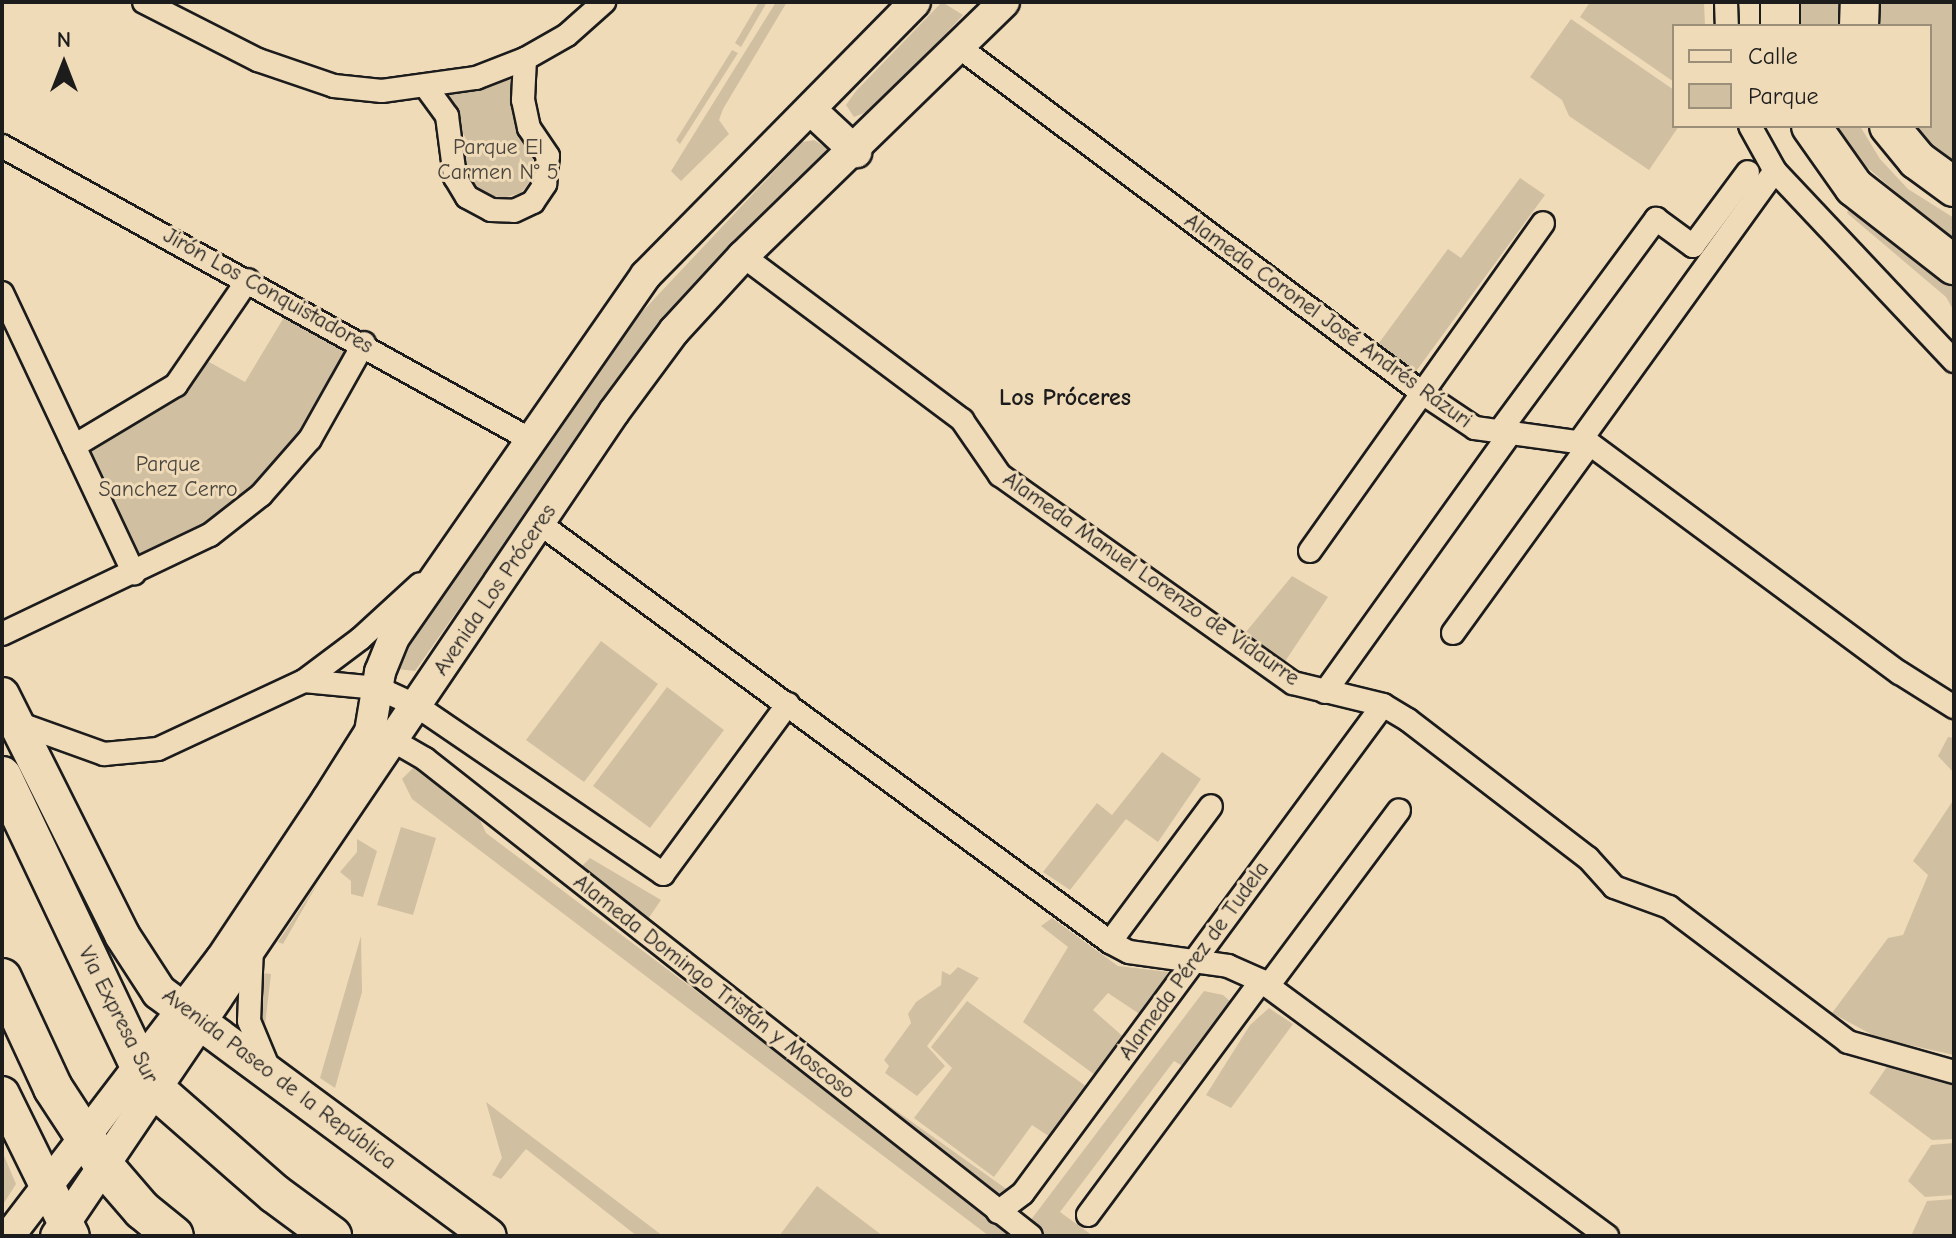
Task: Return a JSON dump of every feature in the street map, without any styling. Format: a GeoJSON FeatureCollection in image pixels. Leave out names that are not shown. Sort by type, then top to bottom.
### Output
{"type":"FeatureCollection","features":[{"type":"Feature","properties":{"kind":"highway"},"geometry":{"type":"LineString","coordinates":[[1780,2],[1780,24]]}},
{"type":"Feature","properties":{"kind":"highway"},"geometry":{"type":"LineString","coordinates":[[1859,24],[1860,2]]}},
{"type":"Feature","properties":{"kind":"highway"},"geometry":{"type":"LineString","coordinates":[[1812,128],[1854,187],[1954,265]]}},
{"type":"Feature","properties":{"kind":"highway"},"geometry":{"type":"LineString","coordinates":[[1891,128],[1917,160],[1954,187]]}},
{"type":"Feature","properties":{"kind":"highway","name":"Via Expresa Sur"},"geometry":{"type":"LineString","coordinates":[[2,776],[148,1078],[275,1194],[332,1236]]}},
{"type":"Feature","properties":{"kind":"highway"},"geometry":{"type":"LineString","coordinates":[[2,978],[53,1088],[95,1151],[142,1210],[174,1236]]}},
{"type":"Feature","properties":{"kind":"main road","name":"Avenida Los Próceres"},"geometry":{"type":"LineString","coordinates":[[64,1231],[95,1151],[192,1016],[366,739],[393,639],[447,558],[646,275],[915,2]]}},
{"type":"Feature","properties":{"kind":"main road","name":"Avenida Los Próceres"},"geometry":{"type":"LineString","coordinates":[[192,1016],[252,947],[539,523],[674,331],[743,256],[856,152],[959,47],[987,8]]}},
{"type":"Feature","properties":{"kind":"main road"},"geometry":{"type":"LineString","coordinates":[[811,110],[856,152]]}},
{"type":"Feature","properties":{"kind":"main road","name":"Avenida Paseo de la República"},"geometry":{"type":"LineString","coordinates":[[9,709],[122,935],[159,992],[269,1070],[489,1236]]}},
{"type":"Feature","properties":{"kind":"main road"},"geometry":{"type":"LineString","coordinates":[[3,1098],[64,1231]]}},
{"type":"Feature","properties":{"kind":"main road","name":"Avenida Los Próceres"},"geometry":{"type":"LineString","coordinates":[[9,1236],[46,1186],[95,1151]]}},
{"type":"Feature","properties":{"kind":"street"},"geometry":{"type":"LineString","coordinates":[[144,2],[258,60],[334,86],[382,91],[476,78],[525,59],[567,35],[604,2]]}},
{"type":"Feature","properties":{"kind":"street"},"geometry":{"type":"LineString","coordinates":[[1726,2],[1727,24]]}},
{"type":"Feature","properties":{"kind":"street","name":"Alameda Coronel José Andrés Rázuri"},"geometry":{"type":"LineString","coordinates":[[959,47],[1421,392],[1475,428],[1585,442]]}},
{"type":"Feature","properties":{"kind":"street"},"geometry":{"type":"LineString","coordinates":[[426,87],[447,116],[455,177],[467,197],[491,210],[514,211],[533,202],[545,184],[548,156],[529,128],[523,100],[525,59]]}},
{"type":"Feature","properties":{"kind":"street"},"geometry":{"type":"LineString","coordinates":[[1751,128],[1775,171],[1954,361]]}},
{"type":"Feature","properties":{"kind":"street","name":"Jirón Los Conquistadores"},"geometry":{"type":"LineString","coordinates":[[2,146],[364,343],[531,440]]}},
{"type":"Feature","properties":{"kind":"street"},"geometry":{"type":"LineString","coordinates":[[1453,633],[1775,171]]}},
{"type":"Feature","properties":{"kind":"street"},"geometry":{"type":"LineString","coordinates":[[1325,692],[1656,219],[1693,246],[1748,172]]}},
{"type":"Feature","properties":{"kind":"street"},"geometry":{"type":"LineString","coordinates":[[1310,551],[1543,223]]}},
{"type":"Feature","properties":{"kind":"street","name":"Alameda Manuel Lorenzo de Vidaurre"},"geometry":{"type":"LineString","coordinates":[[743,256],[962,420],[1000,475],[1293,683],[1383,705],[1560,836],[1614,887],[1669,907],[1848,1042],[1954,1072]]}},
{"type":"Feature","properties":{"kind":"street"},"geometry":{"type":"LineString","coordinates":[[74,446],[176,385],[248,280]]}},
{"type":"Feature","properties":{"kind":"street"},"geometry":{"type":"LineString","coordinates":[[2,293],[134,574]]}},
{"type":"Feature","properties":{"kind":"street"},"geometry":{"type":"LineString","coordinates":[[2,634],[134,574],[210,535],[261,495],[310,439],[364,343]]}},
{"type":"Feature","properties":{"kind":"street"},"geometry":{"type":"LineString","coordinates":[[1585,442],[1900,673],[1954,707]]}},
{"type":"Feature","properties":{"kind":"street"},"geometry":{"type":"LineString","coordinates":[[539,523],[1110,942],[1129,952],[1228,966],[1264,984],[1607,1236]]}},
{"type":"Feature","properties":{"kind":"street","name":"Avenida Paseo de la República"},"geometry":{"type":"LineString","coordinates":[[9,709],[104,754],[158,749],[304,681],[360,639],[447,558]]}},
{"type":"Feature","properties":{"kind":"street"},"geometry":{"type":"LineString","coordinates":[[304,681],[378,688],[417,706],[663,874],[788,704]]}},
{"type":"Feature","properties":{"kind":"street","name":"Alameda Pérez de Tudela"},"geometry":{"type":"LineString","coordinates":[[998,1212],[1023,1193],[1383,705]]}},
{"type":"Feature","properties":{"kind":"street","name":"Alameda Domingo Tristán y Moscoso"},"geometry":{"type":"LineString","coordinates":[[394,741],[425,759],[1031,1236]]}},
{"type":"Feature","properties":{"kind":"street"},"geometry":{"type":"LineString","coordinates":[[1110,942],[1211,806]]}},
{"type":"Feature","properties":{"kind":"street"},"geometry":{"type":"LineString","coordinates":[[1088,1215],[1399,810]]}},
{"type":"Feature","properties":{"kind":"street"},"geometry":{"type":"LineString","coordinates":[[252,947],[249,1021],[269,1070]]}},
{"type":"Feature","properties":{"kind":"green space"},"geometry":{"type":"Polygon","coordinates":[[[759,2],[767,2],[741,47],[735,43],[759,2]]]}},
{"type":"Feature","properties":{"kind":"green space"},"geometry":{"type":"Polygon","coordinates":[[[776,2],[787,2],[719,120],[729,134],[681,181],[671,171],[776,2]]]}},
{"type":"Feature","properties":{"kind":"green space"},"geometry":{"type":"Polygon","coordinates":[[[942,2],[963,15],[878,107],[854,117],[846,105],[856,91],[942,2]]]}},
{"type":"Feature","properties":{"kind":"green space"},"geometry":{"type":"Polygon","coordinates":[[[1590,2],[1704,2],[1705,24],[1672,24],[1672,81],[1580,17],[1590,2]]]}},
{"type":"Feature","properties":{"kind":"green space"},"geometry":{"type":"Polygon","coordinates":[[[1791,2],[1846,2],[1844,24],[1792,24],[1791,2]]]}},
{"type":"Feature","properties":{"kind":"green space"},"geometry":{"type":"Polygon","coordinates":[[[1877,2],[1954,2],[1954,166],[1910,128],[1932,128],[1932,24],[1876,24],[1877,2]]]}},
{"type":"Feature","properties":{"kind":"green space"},"geometry":{"type":"Polygon","coordinates":[[[1571,19],[1672,89],[1672,128],[1678,128],[1649,170],[1569,116],[1562,100],[1530,77],[1571,19]]]}},
{"type":"Feature","properties":{"kind":"green space"},"geometry":{"type":"Polygon","coordinates":[[[732,50],[738,53],[680,144],[676,140],[732,50]]]}},
{"type":"Feature","properties":{"kind":"green space","name":"Parque El Carmen N° 5"},"geometry":{"type":"Polygon","coordinates":[[[508,77],[515,81],[513,110],[533,155],[534,176],[521,193],[502,198],[482,193],[469,178],[462,163],[465,137],[444,98],[448,92],[508,77]]]}},
{"type":"Feature","properties":{"kind":"green space"},"geometry":{"type":"Polygon","coordinates":[[[1821,128],[1861,128],[1880,159],[1908,189],[1954,218],[1954,242],[1821,128]]]}},
{"type":"Feature","properties":{"kind":"green space"},"geometry":{"type":"Polygon","coordinates":[[[814,140],[828,149],[818,167],[636,356],[415,671],[397,669],[397,654],[625,330],[802,142],[814,140]]]}},
{"type":"Feature","properties":{"kind":"green space"},"geometry":{"type":"Polygon","coordinates":[[[1520,178],[1545,195],[1414,374],[1376,347],[1448,249],[1461,258],[1520,178]]]}},
{"type":"Feature","properties":{"kind":"green space"},"geometry":{"type":"Polygon","coordinates":[[[1851,200],[1954,285],[1954,311],[1946,297],[1847,213],[1851,200]]]}},
{"type":"Feature","properties":{"kind":"green space","name":"Parque Sanchez Cerro"},"geometry":{"type":"Polygon","coordinates":[[[292,304],[364,343],[261,495],[134,574],[74,446],[202,358],[245,382],[292,304]]]}},
{"type":"Feature","properties":{"kind":"green space"},"geometry":{"type":"Polygon","coordinates":[[[1292,576],[1328,597],[1280,669],[1241,638],[1292,576]]]}},
{"type":"Feature","properties":{"kind":"green space"},"geometry":{"type":"Polygon","coordinates":[[[601,641],[658,684],[584,782],[526,740],[601,641]]]}},
{"type":"Feature","properties":{"kind":"green space"},"geometry":{"type":"Polygon","coordinates":[[[667,687],[724,730],[650,828],[593,786],[667,687]]]}},
{"type":"Feature","properties":{"kind":"green space"},"geometry":{"type":"Polygon","coordinates":[[[1948,737],[1954,738],[1954,773],[1938,756],[1948,737]]]}},
{"type":"Feature","properties":{"kind":"green space"},"geometry":{"type":"Polygon","coordinates":[[[1162,752],[1201,779],[1158,842],[1126,819],[1070,890],[1043,872],[1097,803],[1112,815],[1162,752]]]}},
{"type":"Feature","properties":{"kind":"green space"},"geometry":{"type":"Polygon","coordinates":[[[421,760],[469,796],[486,833],[1022,1236],[989,1236],[412,799],[402,779],[421,760]]]}},
{"type":"Feature","properties":{"kind":"green space"},"geometry":{"type":"Polygon","coordinates":[[[1954,799],[1954,1055],[1878,1038],[1832,1013],[1888,938],[1903,935],[1928,875],[1913,861],[1954,799]]]}},
{"type":"Feature","properties":{"kind":"green space"},"geometry":{"type":"Polygon","coordinates":[[[401,827],[436,838],[413,915],[377,905],[401,827]]]}},
{"type":"Feature","properties":{"kind":"green space"},"geometry":{"type":"Polygon","coordinates":[[[357,839],[377,851],[363,897],[351,894],[351,881],[340,872],[357,852],[357,839]]]}},
{"type":"Feature","properties":{"kind":"green space"},"geometry":{"type":"Polygon","coordinates":[[[590,858],[661,900],[646,922],[577,871],[590,858]]]}},
{"type":"Feature","properties":{"kind":"green space"},"geometry":{"type":"Polygon","coordinates":[[[319,881],[283,944],[278,942],[319,881]]]}},
{"type":"Feature","properties":{"kind":"green space"},"geometry":{"type":"Polygon","coordinates":[[[1052,918],[1118,966],[1177,973],[1144,1017],[1108,993],[1093,1010],[1127,1040],[1095,1075],[1023,1022],[1068,947],[1041,926],[1052,918]]]}},
{"type":"Feature","properties":{"kind":"green space"},"geometry":{"type":"Polygon","coordinates":[[[361,936],[362,992],[335,1088],[320,1078],[361,936]]]}},
{"type":"Feature","properties":{"kind":"green space"},"geometry":{"type":"Polygon","coordinates":[[[958,967],[979,978],[927,1046],[945,1066],[917,1096],[885,1073],[889,1066],[884,1060],[911,1023],[908,1014],[916,1002],[941,985],[942,971],[950,975],[958,967]]]}},
{"type":"Feature","properties":{"kind":"green space"},"geometry":{"type":"Polygon","coordinates":[[[262,973],[271,974],[265,1025],[279,1062],[257,1030],[262,973]]]}},
{"type":"Feature","properties":{"kind":"green space"},"geometry":{"type":"Polygon","coordinates":[[[1204,991],[1223,995],[1233,1004],[1186,1068],[1174,1061],[1060,1212],[1093,1236],[1042,1236],[1027,1225],[1204,991]]]}},
{"type":"Feature","properties":{"kind":"green space"},"geometry":{"type":"Polygon","coordinates":[[[967,1001],[1087,1087],[1050,1137],[1032,1125],[994,1177],[914,1118],[952,1068],[931,1047],[967,1001]]]}},
{"type":"Feature","properties":{"kind":"green space"},"geometry":{"type":"Polygon","coordinates":[[[1269,1008],[1293,1024],[1231,1108],[1206,1095],[1250,1025],[1269,1008]]]}},
{"type":"Feature","properties":{"kind":"green space"},"geometry":{"type":"Polygon","coordinates":[[[1893,1058],[1954,1081],[1954,1139],[1932,1140],[1869,1093],[1893,1058]]]}},
{"type":"Feature","properties":{"kind":"green space"},"geometry":{"type":"Polygon","coordinates":[[[846,1075],[1012,1193],[1001,1204],[836,1077],[846,1075]]]}},
{"type":"Feature","properties":{"kind":"green space"},"geometry":{"type":"Polygon","coordinates":[[[486,1102],[663,1236],[637,1236],[526,1149],[501,1179],[492,1175],[502,1158],[486,1102]]]}},
{"type":"Feature","properties":{"kind":"green space"},"geometry":{"type":"Polygon","coordinates":[[[1954,1143],[1954,1195],[1925,1197],[1908,1181],[1931,1145],[1954,1143]]]}},
{"type":"Feature","properties":{"kind":"green space"},"geometry":{"type":"Polygon","coordinates":[[[2,1151],[16,1184],[2,1206],[2,1151]]]}},
{"type":"Feature","properties":{"kind":"green space"},"geometry":{"type":"Polygon","coordinates":[[[817,1186],[883,1236],[779,1236],[817,1186]]]}},
{"type":"Feature","properties":{"kind":"green space"},"geometry":{"type":"Polygon","coordinates":[[[1954,1199],[1954,1236],[1911,1236],[1927,1201],[1954,1199]]]}},
{"type":"Feature","properties":{"kind":"district","name":"Los Próceres"},"geometry":{"type":"Point","coordinates":[1065,398]}}]}
